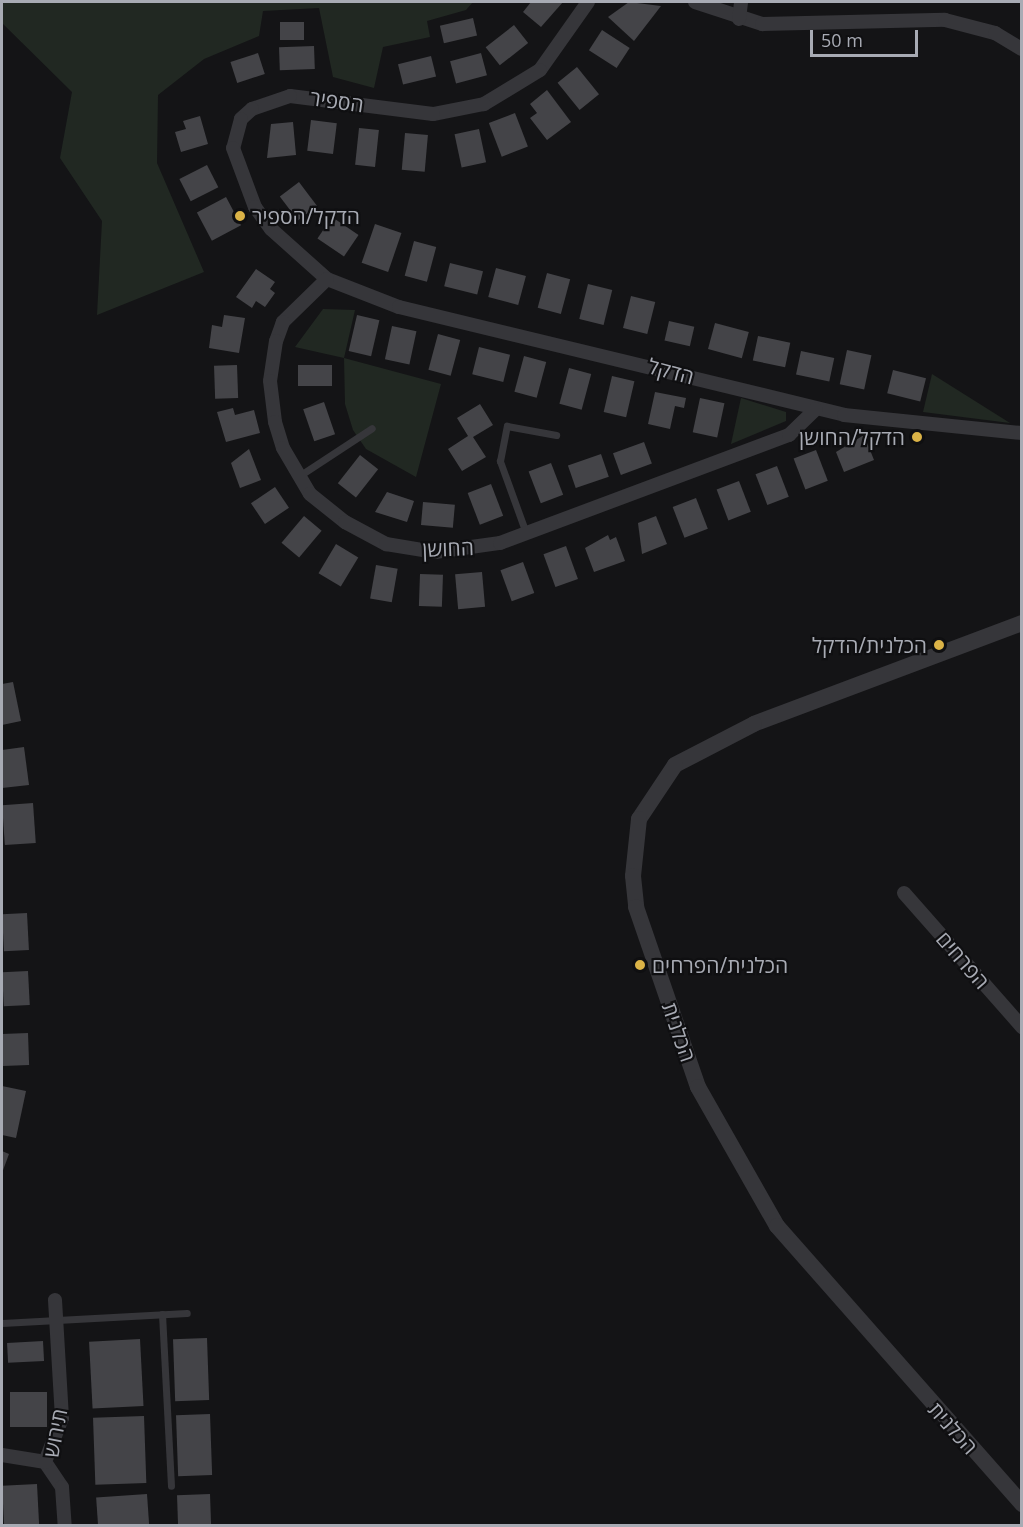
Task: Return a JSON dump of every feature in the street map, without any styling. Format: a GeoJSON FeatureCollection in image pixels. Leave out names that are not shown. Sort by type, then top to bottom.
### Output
{"type":"FeatureCollection","features":[{"type":"Feature","properties":{"kind":"street","name":"הספיר"},"geometry":{"type":"LineString","coordinates":[[327,279],[271,230],[243,184],[233,148],[241,119],[252,109],[290,96],[433,114],[484,104],[540,70],[588,2]]}},
{"type":"Feature","properties":{"kind":"street"},"geometry":{"type":"LineString","coordinates":[[695,2],[739,19],[782,26],[945,20],[995,33],[1022,49]]}},
{"type":"Feature","properties":{"kind":"street"},"geometry":{"type":"LineString","coordinates":[[739,19],[741,2]]}},
{"type":"Feature","properties":{"kind":"street","name":"הדקל"},"geometry":{"type":"LineString","coordinates":[[327,279],[399,307],[816,409],[1022,433]]}},
{"type":"Feature","properties":{"kind":"street","name":"החושן"},"geometry":{"type":"LineString","coordinates":[[327,279],[284,322],[271,363],[275,422],[298,477],[332,513],[386,544],[460,551],[526,533],[789,435],[816,409]]}},
{"type":"Feature","properties":{"kind":"street","name":"הכלנית"},"geometry":{"type":"LineString","coordinates":[[1022,623],[754,724],[675,765],[639,819],[633,876],[636,907],[698,1087],[777,1226],[1022,1504]]}},
{"type":"Feature","properties":{"kind":"street","name":"הפרחים"},"geometry":{"type":"LineString","coordinates":[[904,893],[1022,1026]]}},
{"type":"Feature","properties":{"kind":"street","name":"תירוש"},"geometry":{"type":"LineString","coordinates":[[55,1300],[59,1317],[62,1418],[45,1462],[62,1487],[65,1526]]}},
{"type":"Feature","properties":{"kind":"street"},"geometry":{"type":"LineString","coordinates":[[2,1455],[45,1462]]}},
{"type":"Feature","properties":{"kind":"lane"},"geometry":{"type":"LineString","coordinates":[[526,533],[500,461],[507,426],[556,435]]}},
{"type":"Feature","properties":{"kind":"lane"},"geometry":{"type":"LineString","coordinates":[[298,477],[372,428]]}},
{"type":"Feature","properties":{"kind":"lane"},"geometry":{"type":"LineString","coordinates":[[2,1323],[59,1317],[187,1313]]}},
{"type":"Feature","properties":{"kind":"lane"},"geometry":{"type":"LineString","coordinates":[[162,1314],[171,1486]]}},
{"type":"Feature","properties":{"kind":"shaded area"},"geometry":{"type":"Polygon","coordinates":[[[2,2],[473,2],[466,10],[427,21],[430,37],[383,47],[374,88],[333,77],[319,8],[263,11],[259,36],[204,59],[158,95],[157,163],[204,272],[97,315],[102,221],[60,158],[72,92],[2,23],[2,2]]]}},
{"type":"Feature","properties":{"kind":"shaded area"},"geometry":{"type":"Polygon","coordinates":[[[323,309],[355,310],[344,358],[295,347],[323,309]]]}},
{"type":"Feature","properties":{"kind":"shaded area"},"geometry":{"type":"Polygon","coordinates":[[[344,358],[441,384],[416,477],[366,449],[353,430],[345,404],[344,358]]]}},
{"type":"Feature","properties":{"kind":"shaded area"},"geometry":{"type":"Polygon","coordinates":[[[932,374],[1010,423],[923,412],[932,374]]]}},
{"type":"Feature","properties":{"kind":"shaded area"},"geometry":{"type":"Polygon","coordinates":[[[741,398],[786,412],[786,421],[731,444],[741,398]]]}},
{"type":"Feature","properties":{"kind":"building"},"geometry":{"type":"Polygon","coordinates":[[[531,2],[563,2],[541,27],[523,12],[531,2]]]}},
{"type":"Feature","properties":{"kind":"building"},"geometry":{"type":"Polygon","coordinates":[[[629,2],[661,6],[634,41],[608,17],[629,2]]]}},
{"type":"Feature","properties":{"kind":"building"},"geometry":{"type":"Polygon","coordinates":[[[473,18],[477,36],[444,43],[440,26],[473,18]]]}},
{"type":"Feature","properties":{"kind":"building"},"geometry":{"type":"Polygon","coordinates":[[[280,22],[304,22],[304,40],[280,40],[280,22]]]}},
{"type":"Feature","properties":{"kind":"building"},"geometry":{"type":"Polygon","coordinates":[[[514,25],[528,43],[500,65],[486,47],[514,25]]]}},
{"type":"Feature","properties":{"kind":"building"},"geometry":{"type":"Polygon","coordinates":[[[602,30],[630,48],[617,68],[589,50],[602,30]]]}},
{"type":"Feature","properties":{"kind":"building"},"geometry":{"type":"Polygon","coordinates":[[[314,46],[315,69],[280,70],[279,47],[314,46]]]}},
{"type":"Feature","properties":{"kind":"building"},"geometry":{"type":"Polygon","coordinates":[[[258,53],[265,74],[237,83],[230,62],[258,53]]]}},
{"type":"Feature","properties":{"kind":"building"},"geometry":{"type":"Polygon","coordinates":[[[481,53],[487,75],[456,83],[450,61],[481,53]]]}},
{"type":"Feature","properties":{"kind":"building"},"geometry":{"type":"Polygon","coordinates":[[[431,56],[436,76],[403,85],[398,64],[431,56]]]}},
{"type":"Feature","properties":{"kind":"building"},"geometry":{"type":"Polygon","coordinates":[[[577,67],[599,94],[580,110],[558,83],[577,67]]]}},
{"type":"Feature","properties":{"kind":"building"},"geometry":{"type":"Polygon","coordinates":[[[547,90],[571,122],[547,140],[530,118],[537,113],[530,104],[547,90]]]}},
{"type":"Feature","properties":{"kind":"building"},"geometry":{"type":"Polygon","coordinates":[[[515,113],[528,147],[502,157],[489,123],[515,113]]]}},
{"type":"Feature","properties":{"kind":"building"},"geometry":{"type":"Polygon","coordinates":[[[200,116],[208,144],[181,152],[175,132],[186,129],[183,121],[200,116]]]}},
{"type":"Feature","properties":{"kind":"building"},"geometry":{"type":"Polygon","coordinates":[[[311,120],[337,123],[333,154],[307,151],[311,120]]]}},
{"type":"Feature","properties":{"kind":"building"},"geometry":{"type":"Polygon","coordinates":[[[293,122],[296,155],[267,158],[271,124],[293,122]]]}},
{"type":"Feature","properties":{"kind":"building"},"geometry":{"type":"Polygon","coordinates":[[[359,128],[379,130],[375,167],[355,165],[359,128]]]}},
{"type":"Feature","properties":{"kind":"building"},"geometry":{"type":"Polygon","coordinates":[[[479,129],[486,162],[462,167],[455,134],[479,129]]]}},
{"type":"Feature","properties":{"kind":"building"},"geometry":{"type":"Polygon","coordinates":[[[405,133],[428,135],[425,172],[402,170],[405,133]]]}},
{"type":"Feature","properties":{"kind":"building"},"geometry":{"type":"Polygon","coordinates":[[[207,165],[218,187],[191,201],[179,179],[207,165]]]}},
{"type":"Feature","properties":{"kind":"building"},"geometry":{"type":"Polygon","coordinates":[[[299,182],[317,206],[298,220],[280,196],[299,182]]]}},
{"type":"Feature","properties":{"kind":"building"},"geometry":{"type":"Polygon","coordinates":[[[226,197],[241,225],[212,241],[197,212],[226,197]]]}},
{"type":"Feature","properties":{"kind":"building"},"geometry":{"type":"Polygon","coordinates":[[[332,217],[359,235],[344,256],[317,239],[332,217]]]}},
{"type":"Feature","properties":{"kind":"building"},"geometry":{"type":"Polygon","coordinates":[[[375,224],[401,233],[388,272],[362,263],[375,224]]]}},
{"type":"Feature","properties":{"kind":"building"},"geometry":{"type":"Polygon","coordinates":[[[414,241],[436,247],[427,282],[405,276],[414,241]]]}},
{"type":"Feature","properties":{"kind":"building"},"geometry":{"type":"Polygon","coordinates":[[[450,263],[483,271],[477,295],[444,286],[450,263]]]}},
{"type":"Feature","properties":{"kind":"building"},"geometry":{"type":"Polygon","coordinates":[[[496,268],[526,276],[518,305],[488,297],[496,268]]]}},
{"type":"Feature","properties":{"kind":"building"},"geometry":{"type":"Polygon","coordinates":[[[256,269],[275,282],[270,289],[275,293],[265,307],[256,301],[252,308],[236,297],[256,269]]]}},
{"type":"Feature","properties":{"kind":"building"},"geometry":{"type":"Polygon","coordinates":[[[547,273],[570,279],[561,314],[538,308],[547,273]]]}},
{"type":"Feature","properties":{"kind":"building"},"geometry":{"type":"Polygon","coordinates":[[[588,284],[612,290],[604,325],[579,319],[588,284]]]}},
{"type":"Feature","properties":{"kind":"building"},"geometry":{"type":"Polygon","coordinates":[[[631,296],[655,302],[647,334],[623,328],[631,296]]]}},
{"type":"Feature","properties":{"kind":"building"},"geometry":{"type":"Polygon","coordinates":[[[224,315],[245,318],[239,353],[209,348],[212,325],[222,327],[224,315]]]}},
{"type":"Feature","properties":{"kind":"building"},"geometry":{"type":"Polygon","coordinates":[[[357,315],[379,320],[371,356],[349,351],[357,315]]]}},
{"type":"Feature","properties":{"kind":"building"},"geometry":{"type":"Polygon","coordinates":[[[669,321],[694,327],[690,346],[665,340],[669,321]]]}},
{"type":"Feature","properties":{"kind":"building"},"geometry":{"type":"Polygon","coordinates":[[[715,323],[749,332],[742,358],[708,349],[715,323]]]}},
{"type":"Feature","properties":{"kind":"building"},"geometry":{"type":"Polygon","coordinates":[[[392,326],[416,331],[409,364],[385,359],[392,326]]]}},
{"type":"Feature","properties":{"kind":"building"},"geometry":{"type":"Polygon","coordinates":[[[438,334],[460,340],[451,376],[428,370],[438,334]]]}},
{"type":"Feature","properties":{"kind":"building"},"geometry":{"type":"Polygon","coordinates":[[[758,336],[790,343],[785,367],[753,360],[758,336]]]}},
{"type":"Feature","properties":{"kind":"building"},"geometry":{"type":"Polygon","coordinates":[[[479,347],[510,355],[503,382],[472,374],[479,347]]]}},
{"type":"Feature","properties":{"kind":"building"},"geometry":{"type":"Polygon","coordinates":[[[847,350],[871,355],[864,389],[840,384],[847,350]]]}},
{"type":"Feature","properties":{"kind":"building"},"geometry":{"type":"Polygon","coordinates":[[[801,351],[834,358],[829,382],[796,374],[801,351]]]}},
{"type":"Feature","properties":{"kind":"building"},"geometry":{"type":"Polygon","coordinates":[[[524,356],[546,362],[537,398],[514,392],[524,356]]]}},
{"type":"Feature","properties":{"kind":"building"},"geometry":{"type":"Polygon","coordinates":[[[237,365],[238,398],[215,399],[214,366],[237,365]]]}},
{"type":"Feature","properties":{"kind":"building"},"geometry":{"type":"Polygon","coordinates":[[[298,365],[332,365],[332,386],[298,386],[298,365]]]}},
{"type":"Feature","properties":{"kind":"building"},"geometry":{"type":"Polygon","coordinates":[[[569,368],[591,374],[582,410],[559,404],[569,368]]]}},
{"type":"Feature","properties":{"kind":"building"},"geometry":{"type":"Polygon","coordinates":[[[893,370],[926,378],[920,402],[887,393],[893,370]]]}},
{"type":"Feature","properties":{"kind":"building"},"geometry":{"type":"Polygon","coordinates":[[[612,376],[634,381],[626,417],[604,412],[612,376]]]}},
{"type":"Feature","properties":{"kind":"building"},"geometry":{"type":"Polygon","coordinates":[[[655,392],[686,398],[684,408],[675,406],[670,429],[648,424],[655,392]]]}},
{"type":"Feature","properties":{"kind":"building"},"geometry":{"type":"Polygon","coordinates":[[[700,398],[724,403],[717,437],[693,432],[700,398]]]}},
{"type":"Feature","properties":{"kind":"building"},"geometry":{"type":"Polygon","coordinates":[[[324,402],[335,434],[314,441],[303,409],[324,402]]]}},
{"type":"Feature","properties":{"kind":"building"},"geometry":{"type":"Polygon","coordinates":[[[480,404],[493,425],[473,437],[486,457],[462,471],[448,449],[468,436],[457,418],[480,404]]]}},
{"type":"Feature","properties":{"kind":"building"},"geometry":{"type":"Polygon","coordinates":[[[233,408],[235,415],[254,410],[260,433],[226,442],[217,412],[233,408]]]}},
{"type":"Feature","properties":{"kind":"building"},"geometry":{"type":"Polygon","coordinates":[[[864,435],[874,460],[844,472],[836,452],[864,435]]]}},
{"type":"Feature","properties":{"kind":"building"},"geometry":{"type":"Polygon","coordinates":[[[644,442],[652,464],[621,475],[613,453],[644,442]]]}},
{"type":"Feature","properties":{"kind":"building"},"geometry":{"type":"Polygon","coordinates":[[[249,449],[261,480],[240,488],[231,463],[249,449]]]}},
{"type":"Feature","properties":{"kind":"building"},"geometry":{"type":"Polygon","coordinates":[[[816,450],[828,481],[805,489],[794,459],[816,450]]]}},
{"type":"Feature","properties":{"kind":"building"},"geometry":{"type":"Polygon","coordinates":[[[601,454],[609,477],[576,488],[568,465],[601,454]]]}},
{"type":"Feature","properties":{"kind":"building"},"geometry":{"type":"Polygon","coordinates":[[[360,455],[378,469],[356,498],[338,483],[360,455]]]}},
{"type":"Feature","properties":{"kind":"building"},"geometry":{"type":"Polygon","coordinates":[[[551,463],[563,495],[541,503],[529,472],[551,463]]]}},
{"type":"Feature","properties":{"kind":"building"},"geometry":{"type":"Polygon","coordinates":[[[777,466],[789,497],[767,505],[756,474],[777,466]]]}},
{"type":"Feature","properties":{"kind":"building"},"geometry":{"type":"Polygon","coordinates":[[[739,481],[751,512],[728,520],[717,490],[739,481]]]}},
{"type":"Feature","properties":{"kind":"building"},"geometry":{"type":"Polygon","coordinates":[[[491,484],[503,516],[480,525],[468,493],[491,484]]]}},
{"type":"Feature","properties":{"kind":"building"},"geometry":{"type":"Polygon","coordinates":[[[275,487],[289,508],[265,524],[251,503],[275,487]]]}},
{"type":"Feature","properties":{"kind":"building"},"geometry":{"type":"Polygon","coordinates":[[[387,492],[414,501],[407,522],[375,512],[387,492]]]}},
{"type":"Feature","properties":{"kind":"building"},"geometry":{"type":"Polygon","coordinates":[[[696,498],[708,529],[684,538],[673,507],[696,498]]]}},
{"type":"Feature","properties":{"kind":"building"},"geometry":{"type":"Polygon","coordinates":[[[423,502],[455,505],[453,528],[421,525],[423,502]]]}},
{"type":"Feature","properties":{"kind":"building"},"geometry":{"type":"Polygon","coordinates":[[[304,516],[322,531],[299,558],[282,543],[304,516]]]}},
{"type":"Feature","properties":{"kind":"building"},"geometry":{"type":"Polygon","coordinates":[[[656,516],[667,544],[642,554],[638,523],[656,516]]]}},
{"type":"Feature","properties":{"kind":"building"},"geometry":{"type":"Polygon","coordinates":[[[608,535],[610,540],[616,537],[625,561],[594,572],[585,548],[608,535]]]}},
{"type":"Feature","properties":{"kind":"building"},"geometry":{"type":"Polygon","coordinates":[[[336,544],[358,557],[341,587],[318,573],[336,544]]]}},
{"type":"Feature","properties":{"kind":"building"},"geometry":{"type":"Polygon","coordinates":[[[566,546],[578,579],[555,587],[543,554],[566,546]]]}},
{"type":"Feature","properties":{"kind":"building"},"geometry":{"type":"Polygon","coordinates":[[[523,562],[534,593],[512,601],[500,570],[523,562]]]}},
{"type":"Feature","properties":{"kind":"building"},"geometry":{"type":"Polygon","coordinates":[[[376,565],[398,569],[392,602],[370,598],[376,565]]]}},
{"type":"Feature","properties":{"kind":"building"},"geometry":{"type":"Polygon","coordinates":[[[482,572],[485,607],[458,609],[455,574],[482,572]]]}},
{"type":"Feature","properties":{"kind":"building"},"geometry":{"type":"Polygon","coordinates":[[[420,574],[443,575],[442,607],[419,606],[420,574]]]}},
{"type":"Feature","properties":{"kind":"building"},"geometry":{"type":"Polygon","coordinates":[[[13,682],[21,721],[2,725],[2,684],[13,682]]]}},
{"type":"Feature","properties":{"kind":"building"},"geometry":{"type":"Polygon","coordinates":[[[24,747],[29,785],[2,788],[2,750],[24,747]]]}},
{"type":"Feature","properties":{"kind":"building"},"geometry":{"type":"Polygon","coordinates":[[[33,803],[36,843],[5,845],[2,805],[33,803]]]}},
{"type":"Feature","properties":{"kind":"building"},"geometry":{"type":"Polygon","coordinates":[[[27,913],[29,950],[4,951],[2,914],[27,913]]]}},
{"type":"Feature","properties":{"kind":"building"},"geometry":{"type":"Polygon","coordinates":[[[28,971],[30,1005],[4,1006],[2,972],[28,971]]]}},
{"type":"Feature","properties":{"kind":"building"},"geometry":{"type":"Polygon","coordinates":[[[28,1033],[29,1065],[3,1066],[2,1034],[28,1033]]]}},
{"type":"Feature","properties":{"kind":"building"},"geometry":{"type":"Polygon","coordinates":[[[2,1086],[26,1091],[16,1138],[2,1135],[2,1086]]]}},
{"type":"Feature","properties":{"kind":"building"},"geometry":{"type":"Polygon","coordinates":[[[2,1151],[9,1154],[2,1173],[2,1151]]]}},
{"type":"Feature","properties":{"kind":"building"},"geometry":{"type":"Polygon","coordinates":[[[207,1338],[209,1400],[175,1401],[173,1339],[207,1338]]]}},
{"type":"Feature","properties":{"kind":"building"},"geometry":{"type":"Polygon","coordinates":[[[140,1339],[144,1406],[93,1409],[89,1342],[140,1339]]]}},
{"type":"Feature","properties":{"kind":"building"},"geometry":{"type":"Polygon","coordinates":[[[43,1341],[44,1361],[8,1363],[7,1343],[43,1341]]]}},
{"type":"Feature","properties":{"kind":"building"},"geometry":{"type":"Polygon","coordinates":[[[10,1392],[47,1392],[47,1427],[10,1427],[10,1392]]]}},
{"type":"Feature","properties":{"kind":"building"},"geometry":{"type":"Polygon","coordinates":[[[210,1414],[212,1475],[178,1476],[176,1415],[210,1414]]]}},
{"type":"Feature","properties":{"kind":"building"},"geometry":{"type":"Polygon","coordinates":[[[144,1416],[146,1483],[95,1485],[93,1418],[144,1416]]]}},
{"type":"Feature","properties":{"kind":"building"},"geometry":{"type":"Polygon","coordinates":[[[37,1484],[39,1526],[4,1526],[2,1486],[37,1484]]]}},
{"type":"Feature","properties":{"kind":"building"},"geometry":{"type":"Polygon","coordinates":[[[147,1494],[149,1526],[98,1526],[96,1498],[147,1494]]]}},
{"type":"Feature","properties":{"kind":"building"},"geometry":{"type":"Polygon","coordinates":[[[210,1494],[211,1526],[178,1526],[177,1495],[210,1494]]]}},
{"type":"Feature","properties":{"kind":"place","name":"הדקל/הספיר"},"geometry":{"type":"Point","coordinates":[240,216]}},
{"type":"Feature","properties":{"kind":"place","name":"הדקל/החושן"},"geometry":{"type":"Point","coordinates":[917,437]}},
{"type":"Feature","properties":{"kind":"place","name":"הכלנית/הדקל"},"geometry":{"type":"Point","coordinates":[939,645]}},
{"type":"Feature","properties":{"kind":"place","name":"הכלנית/הפרחים"},"geometry":{"type":"Point","coordinates":[640,965]}}]}
